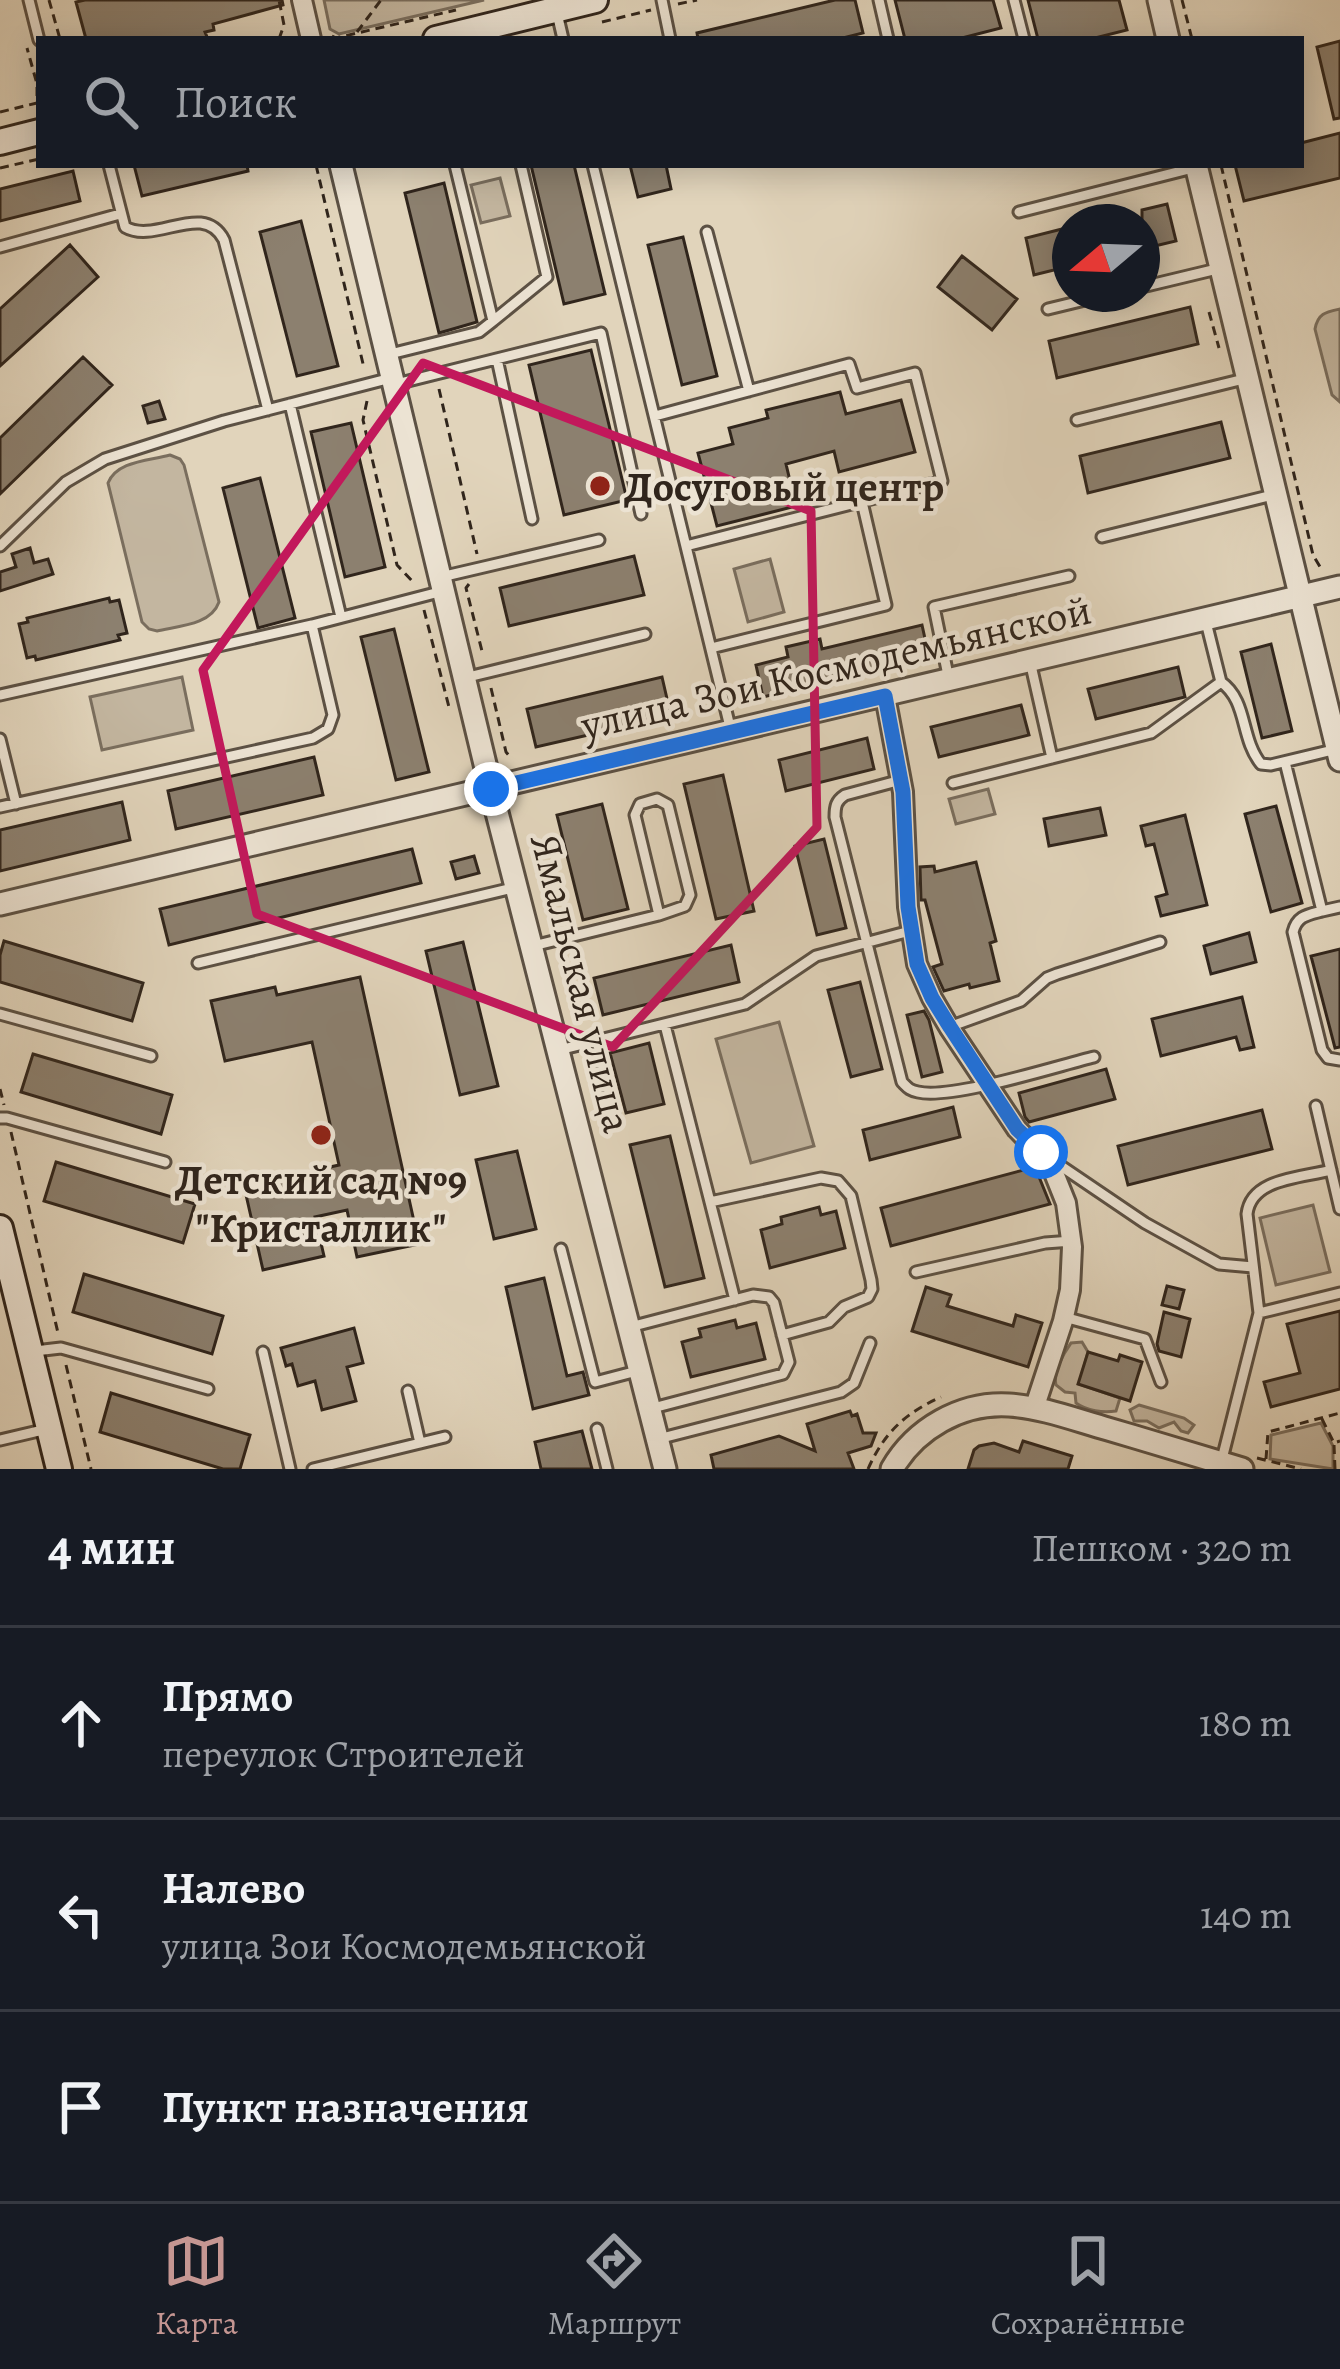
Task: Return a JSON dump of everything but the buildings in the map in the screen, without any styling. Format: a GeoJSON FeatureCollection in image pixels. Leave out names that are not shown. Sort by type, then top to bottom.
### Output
{"type":"FeatureCollection","features":[{"type":"Feature","properties":{"kind":"main road"},"geometry":{"type":"LineString","coordinates":[[446,36],[555,4],[598,11]]}},
{"type":"Feature","properties":{"kind":"main road"},"geometry":{"type":"LineString","coordinates":[[0,142],[36,134]]}},
{"type":"Feature","properties":{"kind":"main road"},"geometry":{"type":"LineString","coordinates":[[0,1228],[59,1469]]}},
{"type":"Feature","properties":{"kind":"street"},"geometry":{"type":"LineString","coordinates":[[302,0],[310,36]]}},
{"type":"Feature","properties":{"kind":"street"},"geometry":{"type":"LineString","coordinates":[[1159,0],[1167,36]]}},
{"type":"Feature","properties":{"kind":"street","name":"Ямальская улица"},"geometry":{"type":"LineString","coordinates":[[342,168],[491,789],[665,1469]]}},
{"type":"Feature","properties":{"kind":"street"},"geometry":{"type":"LineString","coordinates":[[1197,168],[1215,269],[1277,494],[1339,754]]}},
{"type":"Feature","properties":{"kind":"street","name":"улица Зои Космодемьянской"},"geometry":{"type":"LineString","coordinates":[[0,904],[1302,597],[1334,581]]}},
{"type":"Feature","properties":{"kind":"street"},"geometry":{"type":"LineString","coordinates":[[885,696],[901,780],[910,931],[924,981],[1017,1129],[1050,1162],[1061,1185],[1072,1241],[1070,1290],[1034,1409]]}},
{"type":"Feature","properties":{"kind":"street"},"geometry":{"type":"LineString","coordinates":[[892,1469],[908,1446],[953,1415],[1009,1405],[1232,1466]]}},
{"type":"Feature","properties":{"kind":"lane"},"geometry":{"type":"LineString","coordinates":[[28,0],[38,36]]}},
{"type":"Feature","properties":{"kind":"lane"},"geometry":{"type":"LineString","coordinates":[[879,0],[888,36]]}},
{"type":"Feature","properties":{"kind":"lane"},"geometry":{"type":"LineString","coordinates":[[1014,0],[1023,36]]}},
{"type":"Feature","properties":{"kind":"lane"},"geometry":{"type":"LineString","coordinates":[[555,4],[562,36]]}},
{"type":"Feature","properties":{"kind":"lane"},"geometry":{"type":"LineString","coordinates":[[663,4],[669,36]]}},
{"type":"Feature","properties":{"kind":"lane"},"geometry":{"type":"LineString","coordinates":[[110,168],[124,227],[146,232],[197,222],[218,228],[268,410]]}},
{"type":"Feature","properties":{"kind":"lane"},"geometry":{"type":"LineString","coordinates":[[456,168],[493,321]]}},
{"type":"Feature","properties":{"kind":"lane"},"geometry":{"type":"LineString","coordinates":[[386,355],[479,332],[547,278],[522,168]]}},
{"type":"Feature","properties":{"kind":"lane"},"geometry":{"type":"LineString","coordinates":[[594,168],[731,731]]}},
{"type":"Feature","properties":{"kind":"lane"},"geometry":{"type":"LineString","coordinates":[[1019,212],[1189,168]]}},
{"type":"Feature","properties":{"kind":"lane"},"geometry":{"type":"LineString","coordinates":[[0,247],[120,214]]}},
{"type":"Feature","properties":{"kind":"lane"},"geometry":{"type":"LineString","coordinates":[[707,232],[748,391]]}},
{"type":"Feature","properties":{"kind":"lane"},"geometry":{"type":"LineString","coordinates":[[1160,282],[1215,269]]}},
{"type":"Feature","properties":{"kind":"lane"},"geometry":{"type":"LineString","coordinates":[[1048,309],[1052,308]]}},
{"type":"Feature","properties":{"kind":"lane"},"geometry":{"type":"LineString","coordinates":[[0,545],[66,482],[105,459],[290,404],[431,376],[602,333],[641,514]]}},
{"type":"Feature","properties":{"kind":"lane"},"geometry":{"type":"LineString","coordinates":[[497,359],[532,519]]}},
{"type":"Feature","properties":{"kind":"lane"},"geometry":{"type":"LineString","coordinates":[[655,416],[849,364],[857,388],[915,373],[942,481],[686,546]]}},
{"type":"Feature","properties":{"kind":"lane"},"geometry":{"type":"LineString","coordinates":[[1077,420],[1242,380]]}},
{"type":"Feature","properties":{"kind":"lane"},"geometry":{"type":"LineString","coordinates":[[290,404],[341,617]]}},
{"type":"Feature","properties":{"kind":"lane"},"geometry":{"type":"LineString","coordinates":[[1102,536],[1277,494]]}},
{"type":"Feature","properties":{"kind":"lane"},"geometry":{"type":"LineString","coordinates":[[711,648],[886,605],[862,502]]}},
{"type":"Feature","properties":{"kind":"lane"},"geometry":{"type":"LineString","coordinates":[[0,695],[312,625],[480,568],[599,540]]}},
{"type":"Feature","properties":{"kind":"lane"},"geometry":{"type":"LineString","coordinates":[[949,680],[934,608],[1069,576]]}},
{"type":"Feature","properties":{"kind":"lane"},"geometry":{"type":"LineString","coordinates":[[1205,620],[1220,682],[1238,698],[1254,756],[1261,764],[1339,754]]}},
{"type":"Feature","properties":{"kind":"lane"},"geometry":{"type":"LineString","coordinates":[[0,807],[313,738],[328,729],[333,715],[312,625]]}},
{"type":"Feature","properties":{"kind":"lane"},"geometry":{"type":"LineString","coordinates":[[464,678],[645,634]]}},
{"type":"Feature","properties":{"kind":"lane"},"geometry":{"type":"LineString","coordinates":[[1030,661],[1052,758]]}},
{"type":"Feature","properties":{"kind":"lane"},"geometry":{"type":"LineString","coordinates":[[953,783],[1151,733],[1220,682]]}},
{"type":"Feature","properties":{"kind":"lane"},"geometry":{"type":"LineString","coordinates":[[0,739],[16,804]]}},
{"type":"Feature","properties":{"kind":"lane"},"geometry":{"type":"LineString","coordinates":[[1285,762],[1322,911]]}},
{"type":"Feature","properties":{"kind":"lane"},"geometry":{"type":"LineString","coordinates":[[901,780],[845,795],[838,800],[835,817],[902,1082],[920,1093],[950,1091],[1094,1057]]}},
{"type":"Feature","properties":{"kind":"lane"},"geometry":{"type":"LineString","coordinates":[[532,946],[659,914],[685,906],[690,896],[668,806],[657,799],[640,804],[635,815],[659,914]]}},
{"type":"Feature","properties":{"kind":"lane"},"geometry":{"type":"LineString","coordinates":[[198,963],[517,887]]}},
{"type":"Feature","properties":{"kind":"lane"},"geometry":{"type":"LineString","coordinates":[[1340,907],[1303,917],[1295,922],[1293,932],[1322,1050],[1328,1058],[1340,1060]]}},
{"type":"Feature","properties":{"kind":"lane"},"geometry":{"type":"LineString","coordinates":[[559,1050],[746,1004],[816,956],[910,931]]}},
{"type":"Feature","properties":{"kind":"lane"},"geometry":{"type":"LineString","coordinates":[[950,1027],[1021,1001],[1047,978],[1160,942]]}},
{"type":"Feature","properties":{"kind":"lane"},"geometry":{"type":"LineString","coordinates":[[0,1014],[151,1056]]}},
{"type":"Feature","properties":{"kind":"lane"},"geometry":{"type":"LineString","coordinates":[[665,1025],[735,1300]]}},
{"type":"Feature","properties":{"kind":"lane"},"geometry":{"type":"LineString","coordinates":[[597,1041],[615,1117]]}},
{"type":"Feature","properties":{"kind":"lane"},"geometry":{"type":"LineString","coordinates":[[1316,1106],[1340,1209]]}},
{"type":"Feature","properties":{"kind":"lane"},"geometry":{"type":"LineString","coordinates":[[4,1118],[165,1162]]}},
{"type":"Feature","properties":{"kind":"lane"},"geometry":{"type":"LineString","coordinates":[[1041,1152],[1179,1243],[1219,1264],[1253,1267]]}},
{"type":"Feature","properties":{"kind":"lane"},"geometry":{"type":"LineString","coordinates":[[1232,1466],[1259,1312],[1249,1201],[1269,1185],[1331,1171]]}},
{"type":"Feature","properties":{"kind":"lane"},"geometry":{"type":"LineString","coordinates":[[710,1202],[821,1178],[838,1181],[851,1196],[872,1289],[868,1297],[844,1307],[829,1322],[782,1335]]}},
{"type":"Feature","properties":{"kind":"lane"},"geometry":{"type":"LineString","coordinates":[[916,1271],[1072,1241]]}},
{"type":"Feature","properties":{"kind":"lane"},"geometry":{"type":"LineString","coordinates":[[561,1249],[595,1382],[641,1370]]}},
{"type":"Feature","properties":{"kind":"lane"},"geometry":{"type":"LineString","coordinates":[[1259,1312],[1340,1293]]}},
{"type":"Feature","properties":{"kind":"lane"},"geometry":{"type":"LineString","coordinates":[[630,1327],[753,1295],[775,1303],[788,1369],[777,1378],[650,1409]]}},
{"type":"Feature","properties":{"kind":"lane"},"geometry":{"type":"LineString","coordinates":[[1064,1317],[1140,1336],[1148,1343],[1161,1382]]}},
{"type":"Feature","properties":{"kind":"lane"},"geometry":{"type":"LineString","coordinates":[[658,1439],[841,1392],[854,1383],[870,1343]]}},
{"type":"Feature","properties":{"kind":"lane"},"geometry":{"type":"LineString","coordinates":[[30,1352],[62,1348],[208,1389]]}},
{"type":"Feature","properties":{"kind":"lane"},"geometry":{"type":"LineString","coordinates":[[263,1352],[290,1469]]}},
{"type":"Feature","properties":{"kind":"lane"},"geometry":{"type":"LineString","coordinates":[[408,1390],[420,1443]]}},
{"type":"Feature","properties":{"kind":"lane"},"geometry":{"type":"LineString","coordinates":[[0,1440],[49,1428]]}},
{"type":"Feature","properties":{"kind":"lane"},"geometry":{"type":"LineString","coordinates":[[597,1429],[607,1469]]}},
{"type":"Feature","properties":{"kind":"lane"},"geometry":{"type":"LineString","coordinates":[[313,1469],[445,1437]]}},
{"type":"Feature","properties":{"kind":"path"},"geometry":{"type":"LineString","coordinates":[[50,0],[59,36]]}},
{"type":"Feature","properties":{"kind":"path"},"geometry":{"type":"LineString","coordinates":[[279,0],[284,25],[280,36]]}},
{"type":"Feature","properties":{"kind":"path"},"geometry":{"type":"LineString","coordinates":[[356,34],[381,0]]}},
{"type":"Feature","properties":{"kind":"path"},"geometry":{"type":"LineString","coordinates":[[598,11],[697,0]]}},
{"type":"Feature","properties":{"kind":"path"},"geometry":{"type":"LineString","coordinates":[[1182,0],[1191,36]]}},
{"type":"Feature","properties":{"kind":"path"},"geometry":{"type":"LineString","coordinates":[[346,36],[453,11]]}},
{"type":"Feature","properties":{"kind":"path"},"geometry":{"type":"LineString","coordinates":[[26,42],[36,81]]}},
{"type":"Feature","properties":{"kind":"path"},"geometry":{"type":"LineString","coordinates":[[0,112],[36,103]]}},
{"type":"Feature","properties":{"kind":"path"},"geometry":{"type":"LineString","coordinates":[[0,168],[36,160]]}},
{"type":"Feature","properties":{"kind":"path"},"geometry":{"type":"LineString","coordinates":[[1222,168],[1313,555],[1334,581]]}},
{"type":"Feature","properties":{"kind":"path"},"geometry":{"type":"LineString","coordinates":[[1215,269],[1209,313],[1216,344],[1242,380]]}},
{"type":"Feature","properties":{"kind":"path"},"geometry":{"type":"LineString","coordinates":[[431,376],[437,381],[480,568],[466,588],[506,752],[514,762]]}},
{"type":"Feature","properties":{"kind":"path"},"geometry":{"type":"LineString","coordinates":[[0,1089],[91,1469]]}},
{"type":"Feature","properties":{"kind":"path"},"geometry":{"type":"LineString","coordinates":[[1266,1460],[1268,1432],[1340,1413]]}},
{"type":"Feature","properties":{"kind":"path"},"geometry":{"type":"LineString","coordinates":[[1321,1418],[1337,1442],[1334,1469]]}},
{"type":"Feature","properties":{"kind":"highlighted area"},"geometry":{"type":"Polygon","coordinates":[[[423,363],[811,511],[817,827],[613,1047],[257,914],[203,670],[423,363]]]}},
{"type":"Feature","properties":{"kind":"shaded area"},"geometry":{"type":"Polygon","coordinates":[[[324,0],[484,0],[339,34],[330,29],[324,0]]]}},
{"type":"Feature","properties":{"kind":"shaded area"},"geometry":{"type":"Polygon","coordinates":[[[500,178],[510,216],[481,223],[471,185],[500,178]]]}},
{"type":"Feature","properties":{"kind":"shaded area"},"geometry":{"type":"Polygon","coordinates":[[[1340,309],[1340,402],[1332,395],[1315,329],[1323,314],[1340,309]]]}},
{"type":"Feature","properties":{"kind":"shaded area"},"geometry":{"type":"Polygon","coordinates":[[[170,455],[184,465],[219,602],[202,620],[157,631],[142,622],[108,483],[126,466],[170,455]]]}},
{"type":"Feature","properties":{"kind":"shaded area"},"geometry":{"type":"Polygon","coordinates":[[[770,559],[784,612],[748,622],[734,569],[770,559]]]}},
{"type":"Feature","properties":{"kind":"shaded area"},"geometry":{"type":"Polygon","coordinates":[[[182,677],[193,730],[102,750],[90,697],[182,677]]]}},
{"type":"Feature","properties":{"kind":"shaded area"},"geometry":{"type":"Polygon","coordinates":[[[988,789],[995,814],[956,824],[949,799],[988,789]]]}},
{"type":"Feature","properties":{"kind":"shaded area"},"geometry":{"type":"Polygon","coordinates":[[[779,1022],[814,1146],[751,1163],[716,1039],[779,1022]]]}},
{"type":"Feature","properties":{"kind":"shaded area"},"geometry":{"type":"Polygon","coordinates":[[[1313,1205],[1330,1272],[1276,1285],[1260,1218],[1313,1205]]]}},
{"type":"Feature","properties":{"kind":"shaded area"},"geometry":{"type":"Polygon","coordinates":[[[1082,1342],[1088,1352],[1079,1384],[1120,1398],[1116,1411],[1085,1408],[1076,1403],[1075,1393],[1056,1385],[1065,1352],[1071,1343],[1082,1342]]]}},
{"type":"Feature","properties":{"kind":"shaded area"},"geometry":{"type":"Polygon","coordinates":[[[1139,1405],[1194,1425],[1188,1433],[1174,1422],[1159,1428],[1134,1421],[1130,1410],[1139,1405]]]}},
{"type":"Feature","properties":{"kind":"shaded area"},"geometry":{"type":"Polygon","coordinates":[[[1321,1423],[1333,1446],[1333,1469],[1270,1459],[1271,1435],[1321,1423]]]}},
{"type":"Feature","properties":{"kind":"place","name":"Досуговый центр"},"geometry":{"type":"Point","coordinates":[600,486]}},
{"type":"Feature","properties":{"kind":"place","name":"Детский сад №9 \"Кристаллик\""},"geometry":{"type":"Point","coordinates":[321,1135]}},
{"type":"Feature","properties":{"kind":"route"},"geometry":{"type":"LineString","coordinates":[[491,789],[885,696],[903,792],[908,907],[917,964],[932,998],[1017,1129],[1041,1152]]}}]}
